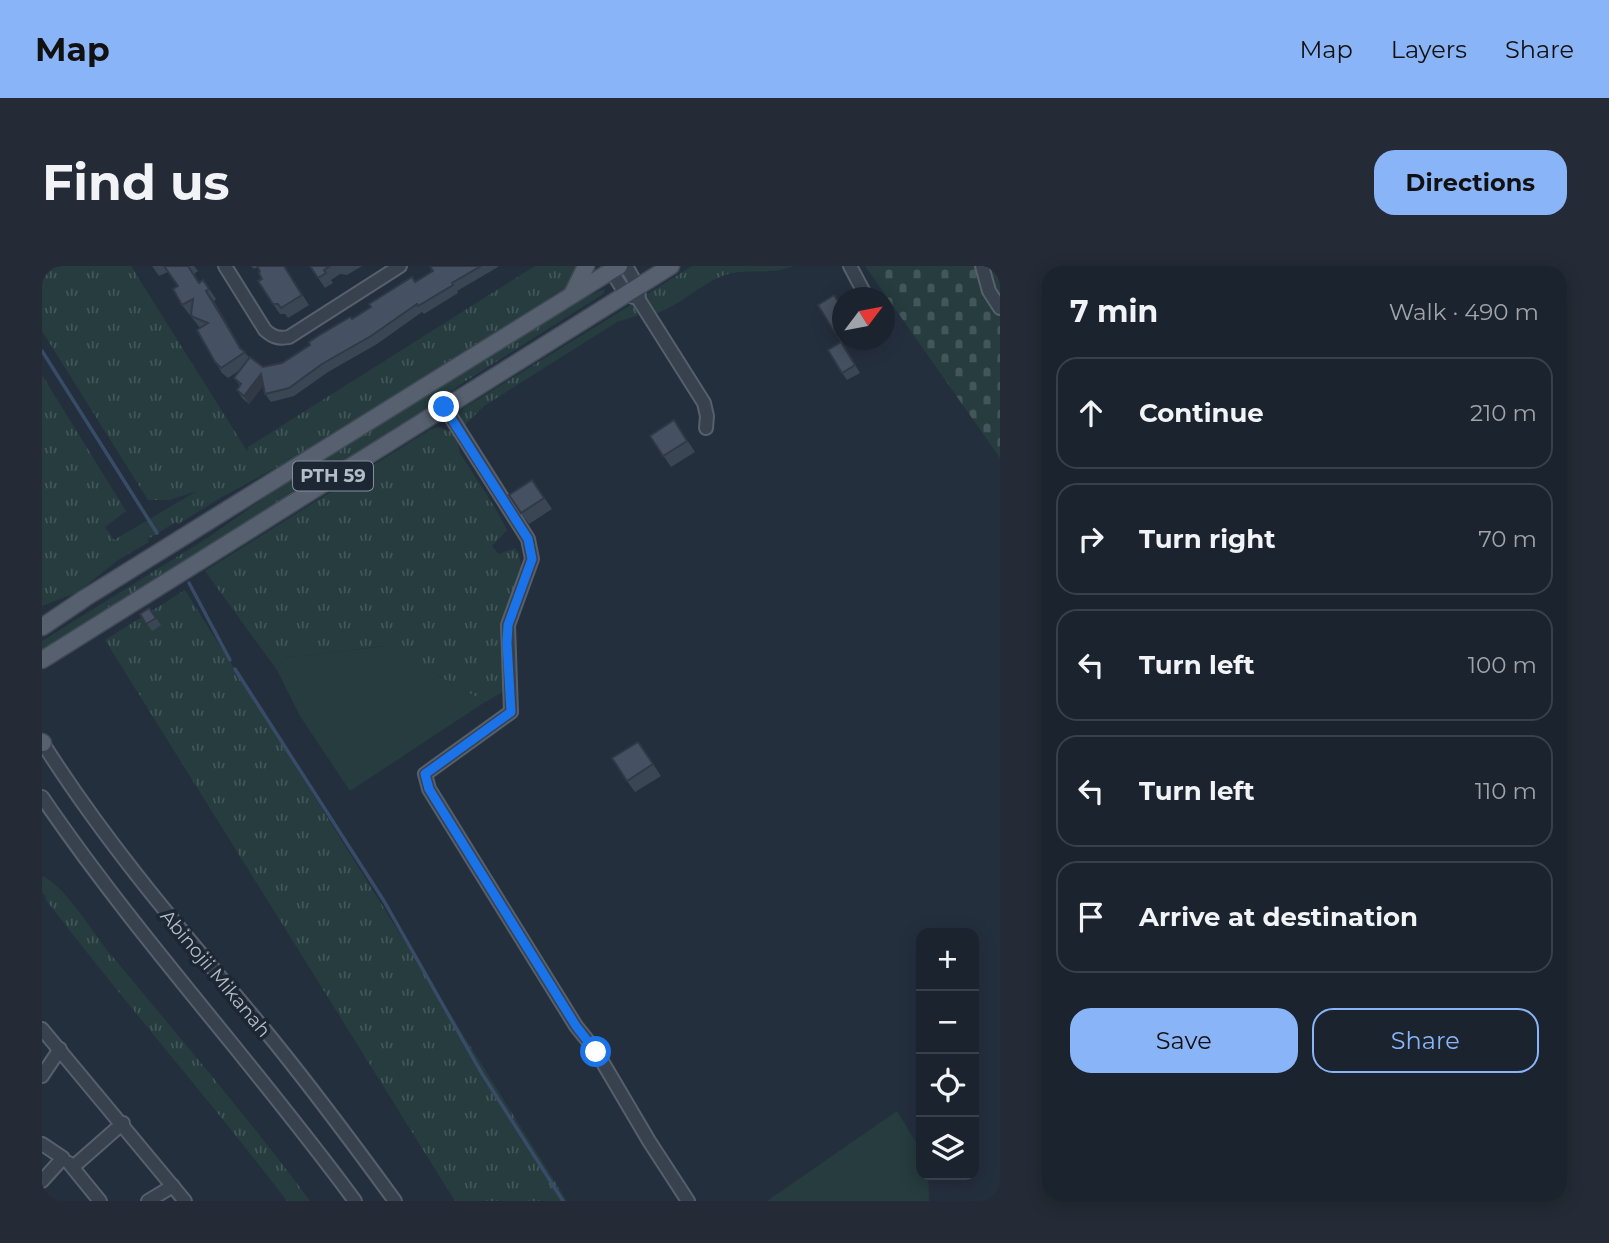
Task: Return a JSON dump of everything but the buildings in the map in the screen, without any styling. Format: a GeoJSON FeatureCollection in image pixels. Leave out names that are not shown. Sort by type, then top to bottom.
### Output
{"type":"FeatureCollection","features":[{"type":"Feature","properties":{"kind":"main road"},"geometry":{"type":"LineString","coordinates":[[572,296],[586,266]]}},
{"type":"Feature","properties":{"kind":"main road","name":"PTH 59"},"geometry":{"type":"LineString","coordinates":[[45,660],[444,407],[634,294],[671,266]]}},
{"type":"Feature","properties":{"kind":"main road","name":"PTH 59"},"geometry":{"type":"LineString","coordinates":[[42,627],[616,267]]}},
{"type":"Feature","properties":{"kind":"main road"},"geometry":{"type":"LineString","coordinates":[[42,611],[85,598]]}},
{"type":"Feature","properties":{"kind":"street"},"geometry":{"type":"LineString","coordinates":[[225,266],[265,330],[272,337],[282,338],[289,337],[400,266]]}},
{"type":"Feature","properties":{"kind":"street"},"geometry":{"type":"LineString","coordinates":[[850,266],[861,287]]}},
{"type":"Feature","properties":{"kind":"street"},"geometry":{"type":"LineString","coordinates":[[982,266],[989,291],[1000,308]]}},
{"type":"Feature","properties":{"kind":"street"},"geometry":{"type":"LineString","coordinates":[[616,267],[704,403],[706,428]]}},
{"type":"Feature","properties":{"kind":"street"},"geometry":{"type":"LineString","coordinates":[[444,407],[528,539],[532,559],[508,625],[511,712],[425,774],[429,789],[688,1201]]}},
{"type":"Feature","properties":{"kind":"street","name":"Abinojii Mikanah"},"geometry":{"type":"LineString","coordinates":[[42,742],[86,809],[131,870],[264,1030],[395,1201]]}},
{"type":"Feature","properties":{"kind":"street","name":"Abinojii Mikanah"},"geometry":{"type":"LineString","coordinates":[[42,797],[102,881],[281,1103],[355,1201]]}},
{"type":"Feature","properties":{"kind":"street"},"geometry":{"type":"LineString","coordinates":[[42,1028],[186,1201]]}},
{"type":"Feature","properties":{"kind":"street"},"geometry":{"type":"LineString","coordinates":[[42,1076],[60,1049]]}},
{"type":"Feature","properties":{"kind":"street"},"geometry":{"type":"LineString","coordinates":[[73,1167],[123,1123]]}},
{"type":"Feature","properties":{"kind":"street"},"geometry":{"type":"LineString","coordinates":[[42,1144],[73,1167],[100,1201]]}},
{"type":"Feature","properties":{"kind":"street"},"geometry":{"type":"LineString","coordinates":[[42,1181],[63,1158]]}},
{"type":"Feature","properties":{"kind":"street"},"geometry":{"type":"LineString","coordinates":[[148,1201],[173,1186]]}},
{"type":"Feature","properties":{"kind":"green space"},"geometry":{"type":"Polygon","coordinates":[[[42,266],[131,266],[247,451],[248,447],[535,266],[580,266],[569,286],[290,460],[148,539],[149,542],[118,560],[78,592],[42,606],[42,375],[126,511],[105,527],[114,540],[197,491],[169,500],[148,500],[42,331],[42,266]]]}},
{"type":"Feature","properties":{"kind":"green space"},"geometry":{"type":"Polygon","coordinates":[[[692,266],[793,266],[776,271],[740,272],[722,276],[655,314],[644,296],[692,266]]]}},
{"type":"Feature","properties":{"kind":"green space"},"geometry":{"type":"Polygon","coordinates":[[[865,266],[1000,266],[1000,458],[895,309],[895,287],[880,287],[865,266]]]}},
{"type":"Feature","properties":{"kind":"green space"},"geometry":{"type":"Polygon","coordinates":[[[605,289],[603,294],[461,384],[433,406],[42,653],[42,641],[209,537],[365,432],[578,300],[605,289]]]}},
{"type":"Feature","properties":{"kind":"green space"},"geometry":{"type":"Polygon","coordinates":[[[634,303],[639,315],[617,322],[484,406],[464,426],[458,412],[462,409],[634,303]]]}},
{"type":"Feature","properties":{"kind":"green space"},"geometry":{"type":"Polygon","coordinates":[[[438,427],[456,436],[460,453],[507,530],[492,546],[499,554],[515,548],[520,559],[520,580],[502,636],[505,691],[485,702],[384,646],[284,658],[277,670],[205,571],[438,427]]]}},
{"type":"Feature","properties":{"kind":"green space"},"geometry":{"type":"Polygon","coordinates":[[[185,590],[567,1201],[455,1201],[105,640],[185,590]]]}},
{"type":"Feature","properties":{"kind":"green space"},"geometry":{"type":"Polygon","coordinates":[[[385,646],[485,702],[350,791],[300,716],[277,670],[283,658],[385,646]]]}},
{"type":"Feature","properties":{"kind":"green space"},"geometry":{"type":"Polygon","coordinates":[[[42,876],[60,889],[310,1201],[287,1201],[46,900],[42,893],[42,876]]]}},
{"type":"Feature","properties":{"kind":"green space"},"geometry":{"type":"Polygon","coordinates":[[[897,1111],[916,1142],[916,1180],[928,1180],[929,1201],[767,1201],[897,1111]]]}},
{"type":"Feature","properties":{"kind":"waterway"},"geometry":{"type":"LineString","coordinates":[[42,351],[157,533]]}},
{"type":"Feature","properties":{"kind":"waterway"},"geometry":{"type":"LineString","coordinates":[[189,583],[230,660]]}},
{"type":"Feature","properties":{"kind":"waterway"},"geometry":{"type":"LineString","coordinates":[[235,669],[384,901],[481,1072],[563,1201]]}},
{"type":"Feature","properties":{"kind":"route"},"geometry":{"type":"LineString","coordinates":[[444,407],[528,539],[532,559],[508,625],[511,712],[425,774],[429,789],[576,1026],[596,1052]]}}]}
